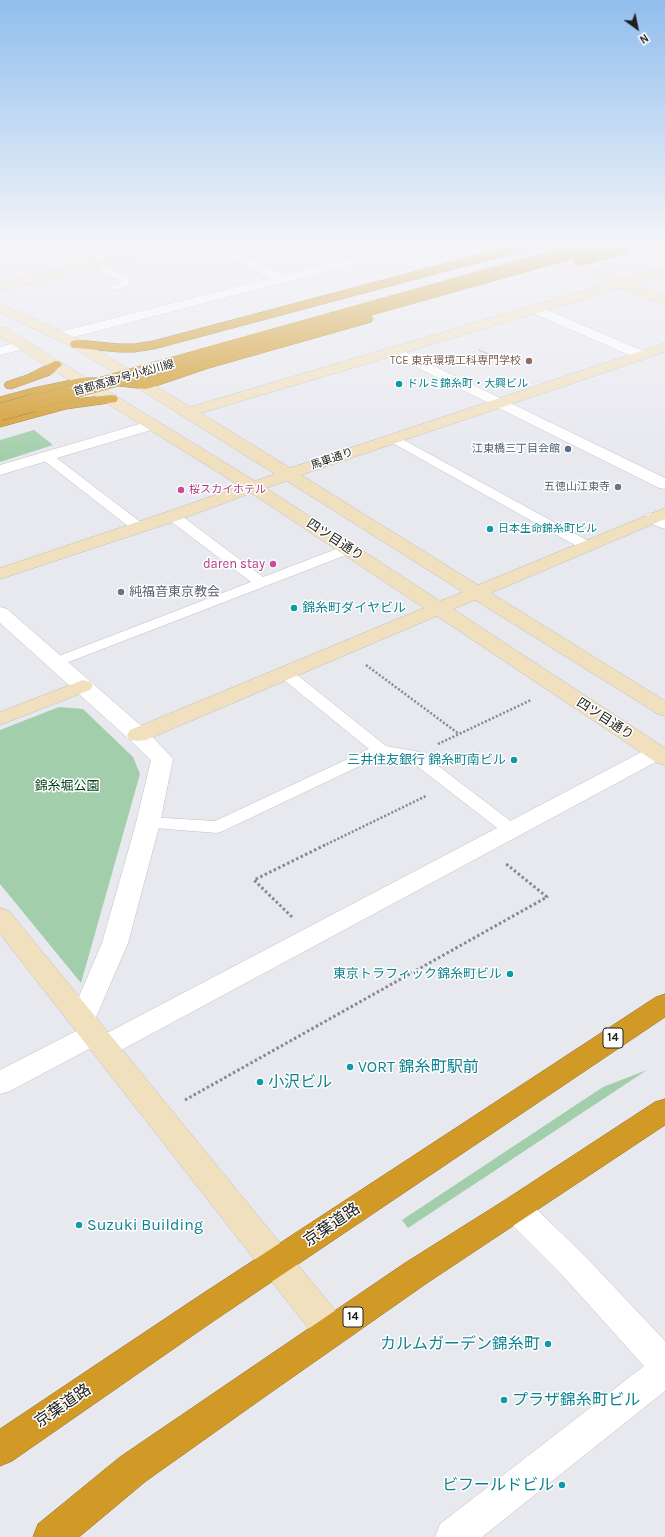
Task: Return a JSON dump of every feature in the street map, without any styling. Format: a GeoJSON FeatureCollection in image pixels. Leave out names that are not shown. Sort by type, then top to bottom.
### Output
{"type":"FeatureCollection","features":[{"type":"Feature","properties":{"kind":"highway"},"geometry":{"type":"LineString","coordinates":[[102,360],[256,318]]}},
{"type":"Feature","properties":{"kind":"highway","name":"首都高速7号小松川線"},"geometry":{"type":"LineString","coordinates":[[0,400],[297,318]]}},
{"type":"Feature","properties":{"kind":"highway","name":"首都高速7号小松川線"},"geometry":{"type":"LineString","coordinates":[[0,412],[337,318]]}},
{"type":"Feature","properties":{"kind":"highway"},"geometry":{"type":"LineString","coordinates":[[0,422],[34,412],[106,396],[139,383],[371,318]]}},
{"type":"Feature","properties":{"kind":"highway"},"geometry":{"type":"LineString","coordinates":[[77,344],[119,348],[134,348],[154,345]]}},
{"type":"Feature","properties":{"kind":"highway"},"geometry":{"type":"LineString","coordinates":[[0,388],[32,378],[55,365]]}},
{"type":"Feature","properties":{"kind":"highway"},"geometry":{"type":"LineString","coordinates":[[0,400],[45,389],[84,382],[139,383]]}},
{"type":"Feature","properties":{"kind":"highway","name":"京葉道路"},"geometry":{"type":"LineString","coordinates":[[0,1449],[276,1262],[665,1004]]}},
{"type":"Feature","properties":{"kind":"highway","name":"14"},"geometry":{"type":"LineString","coordinates":[[51,1537],[133,1469],[331,1331],[416,1273],[516,1209],[665,1110]]}},
{"type":"Feature","properties":{"kind":"street"},"geometry":{"type":"LineString","coordinates":[[21,318],[77,344],[189,412],[665,710]]}},
{"type":"Feature","properties":{"kind":"street"},"geometry":{"type":"LineString","coordinates":[[61,336],[132,318]]}},
{"type":"Feature","properties":{"kind":"street"},"geometry":{"type":"LineString","coordinates":[[189,412],[506,318]]}},
{"type":"Feature","properties":{"kind":"street"},"geometry":{"type":"LineString","coordinates":[[556,318],[641,355]]}},
{"type":"Feature","properties":{"kind":"street","name":"四ツ目通り"},"geometry":{"type":"LineString","coordinates":[[0,331],[153,425],[349,549],[661,756]]}},
{"type":"Feature","properties":{"kind":"street"},"geometry":{"type":"LineString","coordinates":[[0,350],[23,345]]}},
{"type":"Feature","properties":{"kind":"street","name":"馬車通り"},"geometry":{"type":"LineString","coordinates":[[0,574],[220,500],[252,487],[393,438],[665,347]]}},
{"type":"Feature","properties":{"kind":"street"},"geometry":{"type":"LineString","coordinates":[[394,351],[665,484]]}},
{"type":"Feature","properties":{"kind":"street"},"geometry":{"type":"LineString","coordinates":[[0,470],[153,425]]}},
{"type":"Feature","properties":{"kind":"street"},"geometry":{"type":"LineString","coordinates":[[138,735],[587,546],[661,519]]}},
{"type":"Feature","properties":{"kind":"street"},"geometry":{"type":"LineString","coordinates":[[0,612],[138,735],[162,759],[148,823],[115,943],[93,1034]]}},
{"type":"Feature","properties":{"kind":"street"},"geometry":{"type":"LineString","coordinates":[[0,719],[83,686]]}},
{"type":"Feature","properties":{"kind":"street"},"geometry":{"type":"LineString","coordinates":[[0,1083],[93,1034],[312,937],[511,830],[661,756]]}},
{"type":"Feature","properties":{"kind":"street"},"geometry":{"type":"LineString","coordinates":[[0,917],[331,1331]]}},
{"type":"Feature","properties":{"kind":"street"},"geometry":{"type":"LineString","coordinates":[[516,1209],[573,1265],[665,1365]]}},
{"type":"Feature","properties":{"kind":"street"},"geometry":{"type":"LineString","coordinates":[[453,1537],[665,1370]]}},
{"type":"Feature","properties":{"kind":"lane"},"geometry":{"type":"LineString","coordinates":[[393,438],[587,546]]}},
{"type":"Feature","properties":{"kind":"lane"},"geometry":{"type":"LineString","coordinates":[[46,456],[138,527]]}},
{"type":"Feature","properties":{"kind":"lane"},"geometry":{"type":"LineString","coordinates":[[173,516],[262,583]]}},
{"type":"Feature","properties":{"kind":"lane"},"geometry":{"type":"LineString","coordinates":[[56,662],[349,549]]}},
{"type":"Feature","properties":{"kind":"lane"},"geometry":{"type":"LineString","coordinates":[[285,673],[381,750],[414,756],[511,830]]}},
{"type":"Feature","properties":{"kind":"lane"},"geometry":{"type":"LineString","coordinates":[[148,823],[217,827],[381,750]]}},
{"type":"Feature","properties":{"kind":"path"},"geometry":{"type":"LineString","coordinates":[[343,649],[458,734]]}},
{"type":"Feature","properties":{"kind":"path"},"geometry":{"type":"LineString","coordinates":[[414,756],[557,688]]}},
{"type":"Feature","properties":{"kind":"path"},"geometry":{"type":"LineString","coordinates":[[312,937],[254,880],[452,784]]}},
{"type":"Feature","properties":{"kind":"path"},"geometry":{"type":"LineString","coordinates":[[158,1115],[547,897],[483,845]]}},
{"type":"Feature","properties":{"kind":"green space"},"geometry":{"type":"Polygon","coordinates":[[[34,430],[53,445],[0,462],[0,440],[34,430]]]}},
{"type":"Feature","properties":{"kind":"green space","name":"錦糸堀公園"},"geometry":{"type":"Polygon","coordinates":[[[59,707],[83,709],[133,757],[140,774],[81,983],[0,884],[0,730],[59,707]]]}},
{"type":"Feature","properties":{"kind":"green space"},"geometry":{"type":"Polygon","coordinates":[[[647,1070],[408,1228],[402,1220],[603,1087],[647,1070]]]}},
{"type":"Feature","properties":{"kind":"place","name":"TCE 東京環境工科専門学校"},"geometry":{"type":"Point","coordinates":[529,361]}},
{"type":"Feature","properties":{"kind":"place","name":"ドルミ錦糸町・大興ビル"},"geometry":{"type":"Point","coordinates":[399,384]}},
{"type":"Feature","properties":{"kind":"place","name":"江東橋三丁目会館"},"geometry":{"type":"Point","coordinates":[568,449]}},
{"type":"Feature","properties":{"kind":"place","name":"五徳山江東寺"},"geometry":{"type":"Point","coordinates":[618,487]}},
{"type":"Feature","properties":{"kind":"place","name":"桜スカイホテル"},"geometry":{"type":"Point","coordinates":[181,490]}},
{"type":"Feature","properties":{"kind":"place","name":"日本生命錦糸町ビル"},"geometry":{"type":"Point","coordinates":[490,529]}},
{"type":"Feature","properties":{"kind":"place","name":"daren stay"},"geometry":{"type":"Point","coordinates":[273,564]}},
{"type":"Feature","properties":{"kind":"place","name":"純福音東京教会"},"geometry":{"type":"Point","coordinates":[121,592]}},
{"type":"Feature","properties":{"kind":"place","name":"錦糸町ダイヤビル"},"geometry":{"type":"Point","coordinates":[294,608]}},
{"type":"Feature","properties":{"kind":"place","name":"三井住友銀行 錦糸町南ビル"},"geometry":{"type":"Point","coordinates":[514,760]}},
{"type":"Feature","properties":{"kind":"place","name":"東京トラフィック錦糸町ビル"},"geometry":{"type":"Point","coordinates":[510,974]}},
{"type":"Feature","properties":{"kind":"place","name":"VORT 錦糸町駅前"},"geometry":{"type":"Point","coordinates":[350,1067]}},
{"type":"Feature","properties":{"kind":"place","name":"小沢ビル"},"geometry":{"type":"Point","coordinates":[260,1082]}},
{"type":"Feature","properties":{"kind":"place","name":"Suzuki Building"},"geometry":{"type":"Point","coordinates":[79,1225]}},
{"type":"Feature","properties":{"kind":"place","name":"カルムガーデン錦糸町"},"geometry":{"type":"Point","coordinates":[548,1344]}},
{"type":"Feature","properties":{"kind":"place","name":"プラザ錦糸町ビル"},"geometry":{"type":"Point","coordinates":[504,1400]}},
{"type":"Feature","properties":{"kind":"place","name":"ビフールドビル"},"geometry":{"type":"Point","coordinates":[562,1485]}}]}
